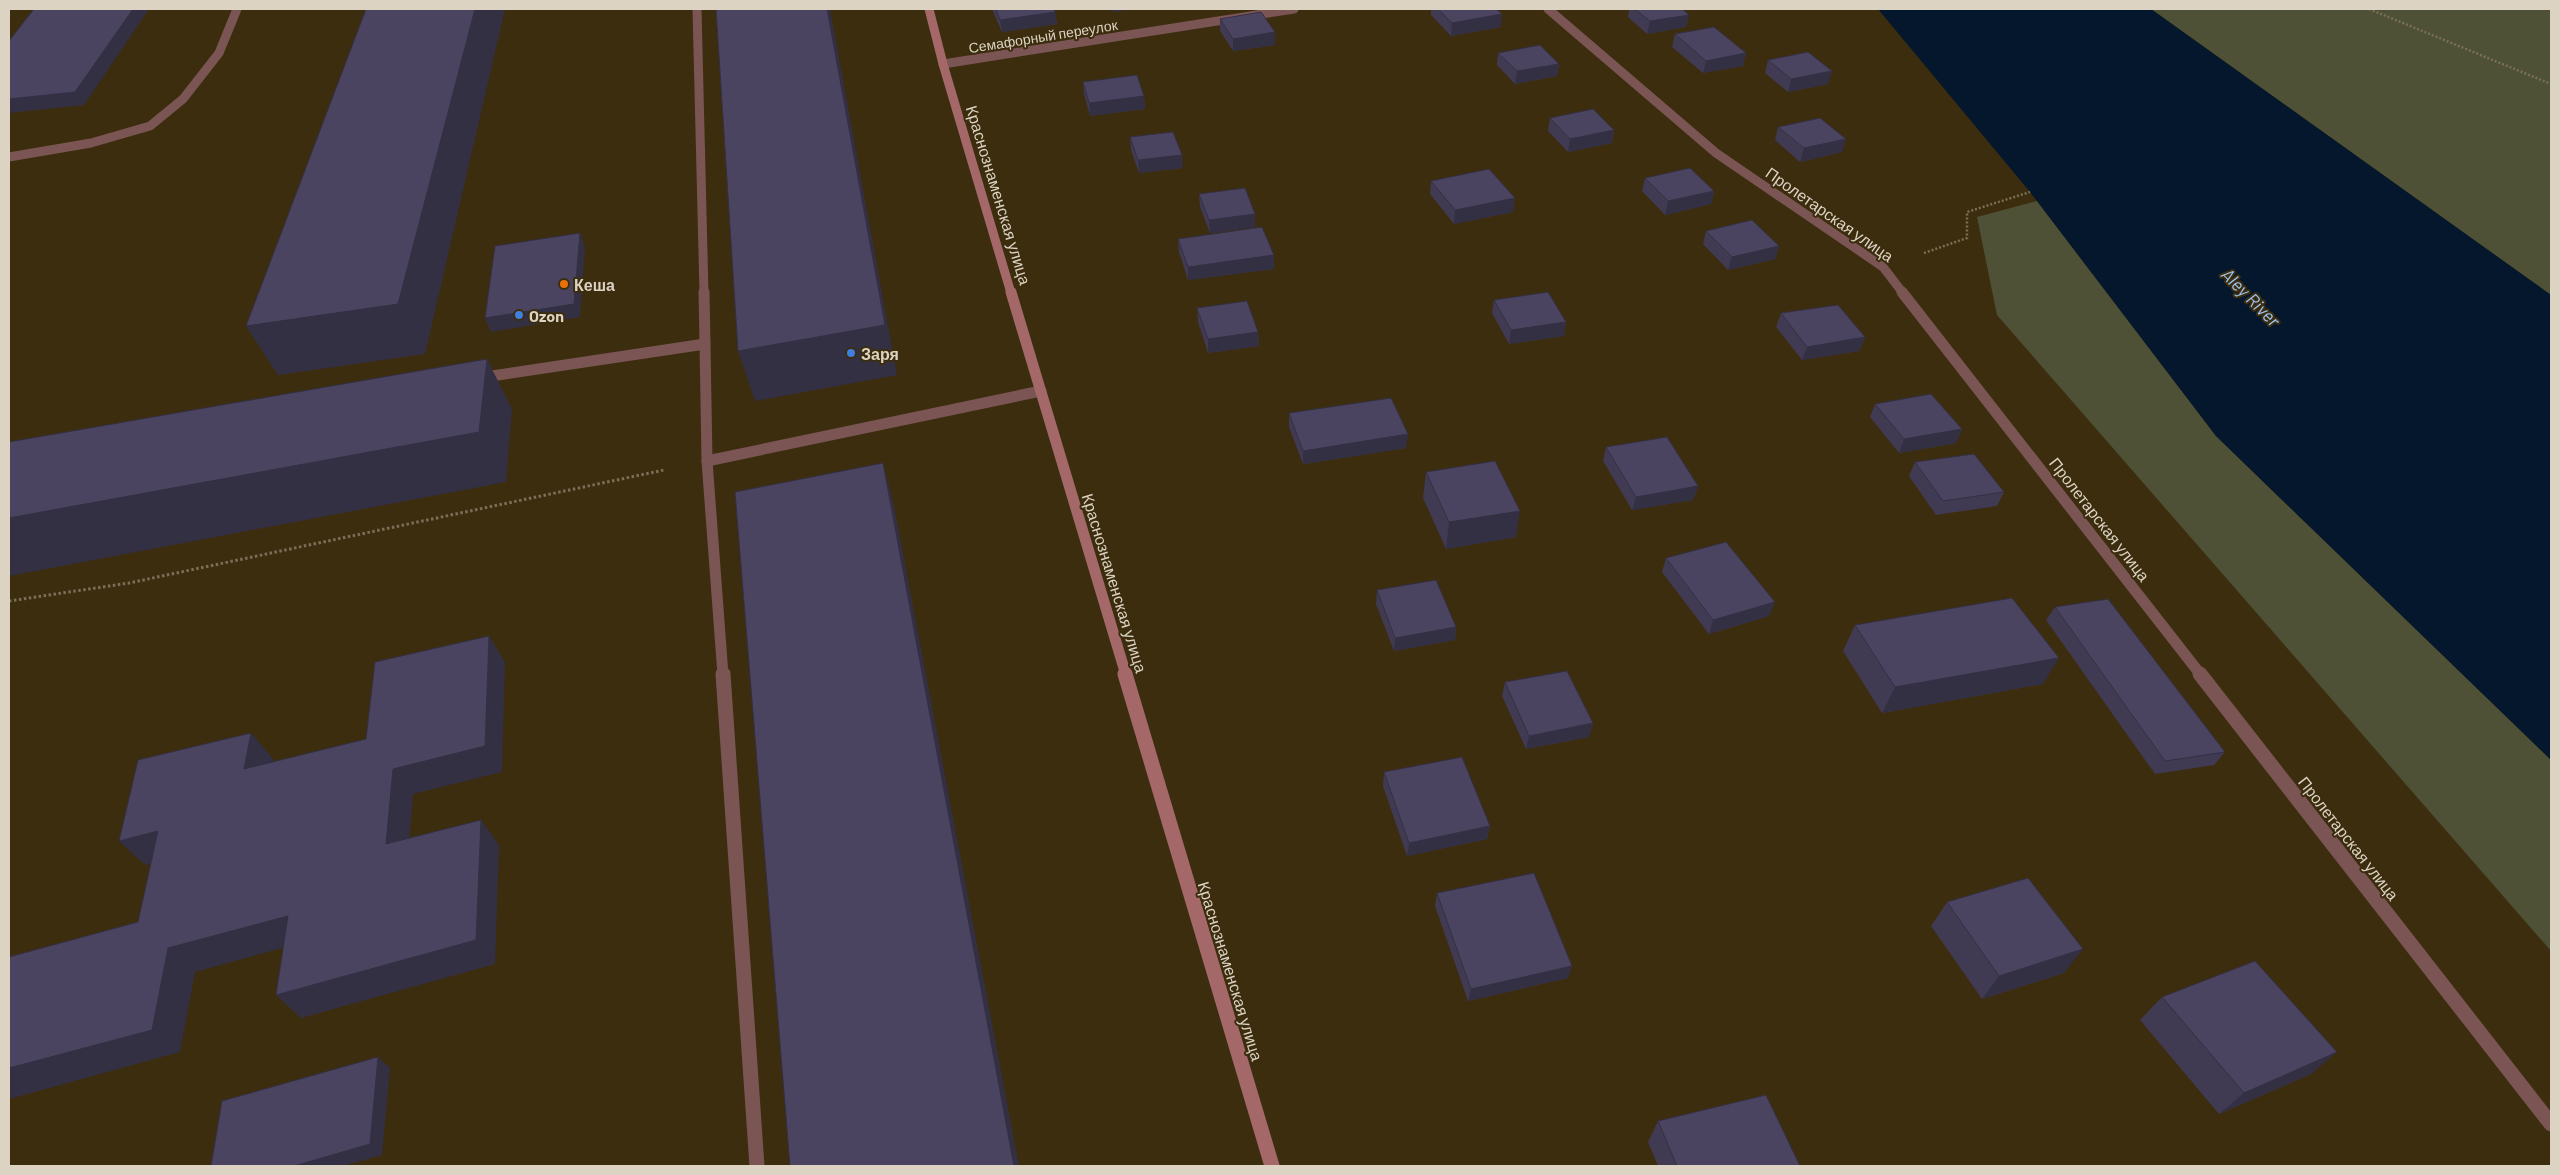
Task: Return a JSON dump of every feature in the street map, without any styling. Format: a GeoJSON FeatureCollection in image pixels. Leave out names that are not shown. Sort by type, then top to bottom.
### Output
{"type":"FeatureCollection","features":[{"type":"Feature","properties":{"kind":"street"},"geometry":{"type":"LineString","coordinates":[[9,156],[91,143],[150,126],[184,99],[219,53],[237,9]]}},
{"type":"Feature","properties":{"kind":"street"},"geometry":{"type":"LineString","coordinates":[[697,9],[707,461],[743,941],[757,1166]]}},
{"type":"Feature","properties":{"kind":"street","name":"Краснознаменская улица"},"geometry":{"type":"LineString","coordinates":[[929,9],[943,64],[1272,1166]]}},
{"type":"Feature","properties":{"kind":"street","name":"Семафорный переулок"},"geometry":{"type":"LineString","coordinates":[[943,64],[1294,9]]}},
{"type":"Feature","properties":{"kind":"street","name":"Пролетарская улица"},"geometry":{"type":"LineString","coordinates":[[1548,9],[1716,153],[1883,267],[2551,1124]]}},
{"type":"Feature","properties":{"kind":"street"},"geometry":{"type":"LineString","coordinates":[[465,379],[704,344]]}},
{"type":"Feature","properties":{"kind":"street"},"geometry":{"type":"LineString","coordinates":[[707,461],[1041,391]]}},
{"type":"Feature","properties":{"kind":"path"},"geometry":{"type":"LineString","coordinates":[[2369,9],[2551,84]]}},
{"type":"Feature","properties":{"kind":"path"},"geometry":{"type":"LineString","coordinates":[[1883,267],[1967,238],[1967,212],[2030,192]]}},
{"type":"Feature","properties":{"kind":"path"},"geometry":{"type":"LineString","coordinates":[[9,601],[129,583],[707,461]]}},
{"type":"Feature","properties":{"kind":"green space"},"geometry":{"type":"Polygon","coordinates":[[[2151,9],[2551,9],[2551,295],[2151,9]]]}},
{"type":"Feature","properties":{"kind":"green space"},"geometry":{"type":"Polygon","coordinates":[[[2037,201],[2216,436],[2551,760],[2551,951],[1997,315],[1977,217],[2037,201]]]}},
{"type":"Feature","properties":{"kind":"water","name":"Aley River"},"geometry":{"type":"Polygon","coordinates":[[[1878,9],[2151,9],[2551,295],[2551,760],[2216,436],[2030,192],[1878,9]]]}},
{"type":"Feature","properties":{"kind":"building"},"geometry":{"type":"Polygon","coordinates":[[[34,9],[133,9],[75,92],[9,99],[9,41],[34,9]]]}},
{"type":"Feature","properties":{"kind":"building"},"geometry":{"type":"Polygon","coordinates":[[[366,9],[475,9],[398,304],[246,326],[366,9]]]}},
{"type":"Feature","properties":{"kind":"building"},"geometry":{"type":"Polygon","coordinates":[[[716,9],[827,9],[885,325],[738,351],[716,9]]]}},
{"type":"Feature","properties":{"kind":"building"},"geometry":{"type":"Polygon","coordinates":[[[996,9],[1054,9],[1055,12],[1000,20],[996,9]]]}},
{"type":"Feature","properties":{"kind":"building"},"geometry":{"type":"Polygon","coordinates":[[[1438,9],[1496,9],[1502,14],[1452,23],[1438,9]]]}},
{"type":"Feature","properties":{"kind":"building"},"geometry":{"type":"Polygon","coordinates":[[[1635,9],[1682,9],[1689,15],[1650,21],[1635,9]]]}},
{"type":"Feature","properties":{"kind":"building"},"geometry":{"type":"Polygon","coordinates":[[[1261,12],[1275,32],[1233,39],[1220,19],[1261,12]]]}},
{"type":"Feature","properties":{"kind":"building"},"geometry":{"type":"Polygon","coordinates":[[[1714,27],[1746,53],[1706,61],[1675,34],[1714,27]]]}},
{"type":"Feature","properties":{"kind":"building"},"geometry":{"type":"Polygon","coordinates":[[[1540,45],[1559,64],[1517,71],[1498,53],[1540,45]]]}},
{"type":"Feature","properties":{"kind":"building"},"geometry":{"type":"Polygon","coordinates":[[[1808,52],[1832,71],[1791,79],[1768,60],[1808,52]]]}},
{"type":"Feature","properties":{"kind":"building"},"geometry":{"type":"Polygon","coordinates":[[[1137,75],[1144,96],[1089,103],[1083,82],[1137,75]]]}},
{"type":"Feature","properties":{"kind":"building"},"geometry":{"type":"Polygon","coordinates":[[[1593,109],[1614,130],[1570,139],[1550,118],[1593,109]]]}},
{"type":"Feature","properties":{"kind":"building"},"geometry":{"type":"Polygon","coordinates":[[[1820,118],[1846,139],[1804,148],[1778,127],[1820,118]]]}},
{"type":"Feature","properties":{"kind":"building"},"geometry":{"type":"Polygon","coordinates":[[[1173,132],[1182,155],[1138,160],[1130,137],[1173,132]]]}},
{"type":"Feature","properties":{"kind":"building"},"geometry":{"type":"Polygon","coordinates":[[[1690,168],[1714,191],[1668,201],[1645,178],[1690,168]]]}},
{"type":"Feature","properties":{"kind":"building"},"geometry":{"type":"Polygon","coordinates":[[[1489,169],[1515,198],[1455,210],[1431,181],[1489,169]]]}},
{"type":"Feature","properties":{"kind":"building"},"geometry":{"type":"Polygon","coordinates":[[[1245,188],[1255,214],[1209,220],[1199,194],[1245,188]]]}},
{"type":"Feature","properties":{"kind":"building"},"geometry":{"type":"Polygon","coordinates":[[[1752,220],[1779,246],[1732,257],[1706,231],[1752,220]]]}},
{"type":"Feature","properties":{"kind":"building"},"geometry":{"type":"Polygon","coordinates":[[[1262,227],[1274,255],[1188,267],[1178,239],[1262,227]]]}},
{"type":"Feature","properties":{"kind":"building"},"geometry":{"type":"Polygon","coordinates":[[[580,233],[574,304],[485,318],[495,246],[580,233]]]}},
{"type":"Feature","properties":{"kind":"building"},"geometry":{"type":"Polygon","coordinates":[[[1548,292],[1566,322],[1511,330],[1494,300],[1548,292]]]}},
{"type":"Feature","properties":{"kind":"building"},"geometry":{"type":"Polygon","coordinates":[[[1247,301],[1258,332],[1208,339],[1197,308],[1247,301]]]}},
{"type":"Feature","properties":{"kind":"building"},"geometry":{"type":"Polygon","coordinates":[[[1838,305],[1865,337],[1807,347],[1781,313],[1838,305]]]}},
{"type":"Feature","properties":{"kind":"building"},"geometry":{"type":"Polygon","coordinates":[[[487,359],[479,432],[9,518],[9,442],[487,359]]]}},
{"type":"Feature","properties":{"kind":"building"},"geometry":{"type":"Polygon","coordinates":[[[1931,394],[1962,429],[1904,439],[1875,404],[1931,394]]]}},
{"type":"Feature","properties":{"kind":"building"},"geometry":{"type":"Polygon","coordinates":[[[1391,398],[1408,434],[1303,451],[1289,413],[1391,398]]]}},
{"type":"Feature","properties":{"kind":"building"},"geometry":{"type":"Polygon","coordinates":[[[1667,437],[1698,486],[1636,497],[1606,447],[1667,437]]]}},
{"type":"Feature","properties":{"kind":"building"},"geometry":{"type":"Polygon","coordinates":[[[1974,454],[2004,492],[1943,501],[1915,462],[1974,454]]]}},
{"type":"Feature","properties":{"kind":"building"},"geometry":{"type":"Polygon","coordinates":[[[1495,461],[1520,511],[1449,522],[1426,472],[1495,461]]]}},
{"type":"Feature","properties":{"kind":"building"},"geometry":{"type":"Polygon","coordinates":[[[883,463],[1014,1166],[790,1166],[735,492],[883,463]]]}},
{"type":"Feature","properties":{"kind":"building"},"geometry":{"type":"Polygon","coordinates":[[[1726,542],[1775,602],[1713,620],[1666,558],[1726,542]]]}},
{"type":"Feature","properties":{"kind":"building"},"geometry":{"type":"Polygon","coordinates":[[[1436,580],[1456,627],[1395,638],[1377,590],[1436,580]]]}},
{"type":"Feature","properties":{"kind":"building"},"geometry":{"type":"Polygon","coordinates":[[[2012,598],[2059,658],[1895,687],[1855,625],[2012,598]]]}},
{"type":"Feature","properties":{"kind":"building"},"geometry":{"type":"Polygon","coordinates":[[[2108,599],[2225,752],[2165,761],[2055,607],[2108,599]]]}},
{"type":"Feature","properties":{"kind":"building"},"geometry":{"type":"Polygon","coordinates":[[[489,636],[485,746],[393,769],[386,844],[481,820],[476,940],[276,995],[288,916],[168,948],[152,1030],[9,1068],[9,957],[138,922],[158,831],[119,841],[138,760],[251,733],[244,769],[366,739],[375,662],[489,636]]]}},
{"type":"Feature","properties":{"kind":"building"},"geometry":{"type":"Polygon","coordinates":[[[1567,671],[1593,723],[1529,736],[1505,682],[1567,671]]]}},
{"type":"Feature","properties":{"kind":"building"},"geometry":{"type":"Polygon","coordinates":[[[1462,757],[1490,826],[1409,843],[1384,772],[1462,757]]]}},
{"type":"Feature","properties":{"kind":"building"},"geometry":{"type":"Polygon","coordinates":[[[1534,873],[1572,966],[1471,989],[1437,893],[1534,873]]]}},
{"type":"Feature","properties":{"kind":"building"},"geometry":{"type":"Polygon","coordinates":[[[2028,878],[2083,949],[1999,976],[1947,902],[2028,878]]]}},
{"type":"Feature","properties":{"kind":"building"},"geometry":{"type":"Polygon","coordinates":[[[2255,961],[2337,1052],[2244,1093],[2162,997],[2255,961]]]}},
{"type":"Feature","properties":{"kind":"building"},"geometry":{"type":"Polygon","coordinates":[[[378,1057],[370,1144],[294,1166],[211,1166],[222,1101],[378,1057]]]}},
{"type":"Feature","properties":{"kind":"building"},"geometry":{"type":"Polygon","coordinates":[[[1766,1095],[1800,1166],[1677,1166],[1658,1121],[1766,1095]]]}},
{"type":"Feature","properties":{"kind":"place","name":"Кеша"},"geometry":{"type":"Point","coordinates":[564,284]}},
{"type":"Feature","properties":{"kind":"place","name":"Ozon"},"geometry":{"type":"Point","coordinates":[519,315]}},
{"type":"Feature","properties":{"kind":"place","name":"Заря"},"geometry":{"type":"Point","coordinates":[851,353]}}]}
